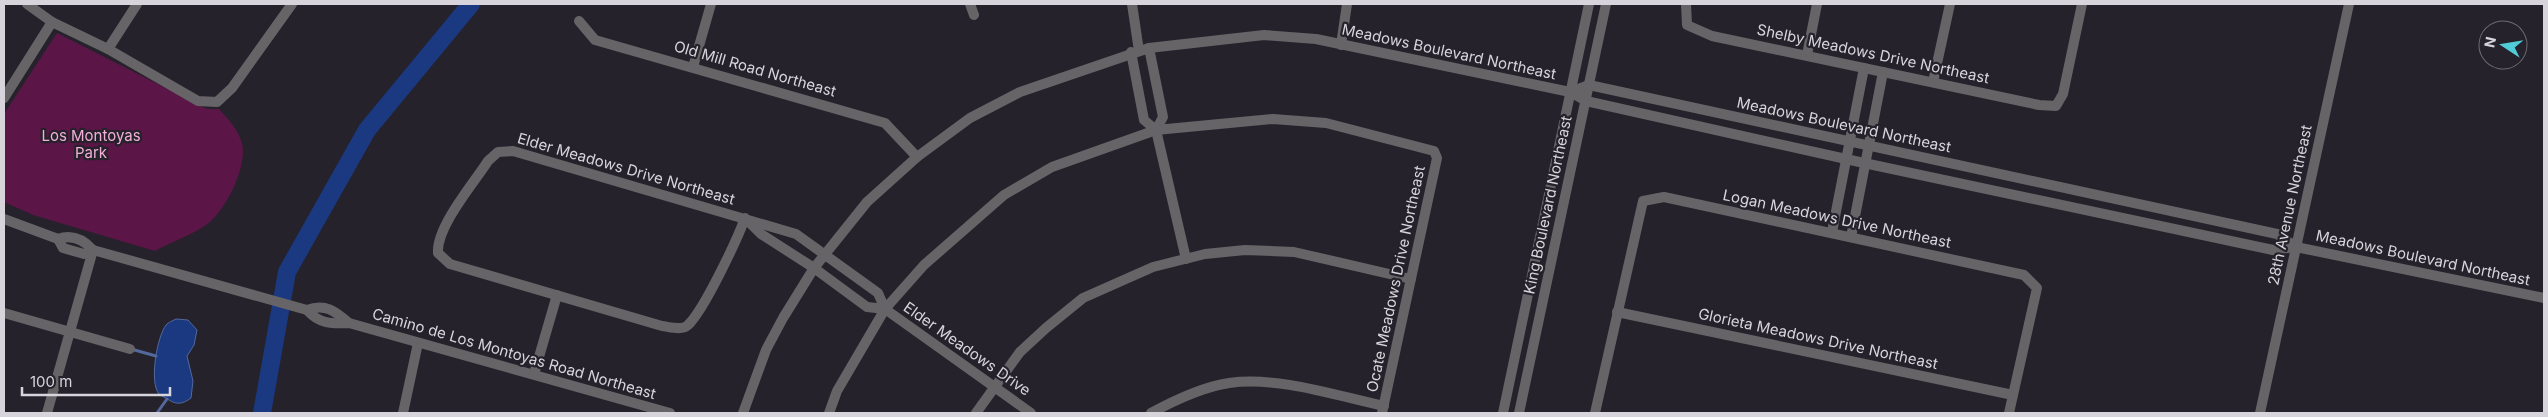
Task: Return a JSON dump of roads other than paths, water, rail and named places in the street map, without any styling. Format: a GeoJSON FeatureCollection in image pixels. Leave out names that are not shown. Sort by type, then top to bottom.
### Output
{"type":"FeatureCollection","features":[{"type":"Feature","properties":{"kind":"street"},"geometry":{"type":"LineString","coordinates":[[27,4],[52,22],[108,49],[198,101],[217,102],[232,88],[292,4]]}},
{"type":"Feature","properties":{"kind":"street"},"geometry":{"type":"LineString","coordinates":[[108,49],[137,4]]}},
{"type":"Feature","properties":{"kind":"street"},"geometry":{"type":"LineString","coordinates":[[692,67],[711,4]]}},
{"type":"Feature","properties":{"kind":"street"},"geometry":{"type":"LineString","coordinates":[[970,4],[974,15]]}},
{"type":"Feature","properties":{"kind":"street"},"geometry":{"type":"LineString","coordinates":[[1132,4],[1140,50],[1144,120],[1156,130],[1186,259]]}},
{"type":"Feature","properties":{"kind":"street"},"geometry":{"type":"LineString","coordinates":[[1341,44],[1348,4]]}},
{"type":"Feature","properties":{"kind":"street","name":"King Boulevard Northeast"},"geometry":{"type":"LineString","coordinates":[[1503,413],[1589,4]]}},
{"type":"Feature","properties":{"kind":"street","name":"King Boulevard Northeast"},"geometry":{"type":"LineString","coordinates":[[1519,413],[1606,4]]}},
{"type":"Feature","properties":{"kind":"street","name":"Shelby Meadows Drive Northeast"},"geometry":{"type":"LineString","coordinates":[[1686,4],[1687,25],[1712,36],[2039,105],[2056,106],[2063,94],[2082,4]]}},
{"type":"Feature","properties":{"kind":"street"},"geometry":{"type":"LineString","coordinates":[[1807,55],[1817,4]]}},
{"type":"Feature","properties":{"kind":"street"},"geometry":{"type":"LineString","coordinates":[[1933,82],[1950,4]]}},
{"type":"Feature","properties":{"kind":"street","name":"28th Avenue Northeast"},"geometry":{"type":"LineString","coordinates":[[2260,413],[2349,4]]}},
{"type":"Feature","properties":{"kind":"street","name":"Old Mill Road Northeast"},"geometry":{"type":"LineString","coordinates":[[579,21],[595,40],[885,123],[917,157]]}},
{"type":"Feature","properties":{"kind":"street"},"geometry":{"type":"LineString","coordinates":[[4,98],[52,22]]}},
{"type":"Feature","properties":{"kind":"street","name":"Meadows Boulevard Northeast"},"geometry":{"type":"LineString","coordinates":[[743,413],[766,350],[783,318],[824,254],[867,202],[917,157],[970,118],[1020,92],[1140,50],[1264,36],[1316,39],[1570,92],[1586,101],[1864,163],[2273,250],[2296,246]]}},
{"type":"Feature","properties":{"kind":"street"},"geometry":{"type":"LineString","coordinates":[[829,413],[836,391],[885,309],[924,265],[1004,195],[1052,167],[1156,130],[1162,118],[1140,50]]}},
{"type":"Feature","properties":{"kind":"street"},"geometry":{"type":"LineString","coordinates":[[1832,232],[1848,159],[1864,68]]}},
{"type":"Feature","properties":{"kind":"street"},"geometry":{"type":"LineString","coordinates":[[1851,237],[1883,72]]}},
{"type":"Feature","properties":{"kind":"street","name":"Meadows Boulevard Northeast"},"geometry":{"type":"LineString","coordinates":[[1570,92],[1589,85],[2276,234],[2296,246],[2544,298]]}},
{"type":"Feature","properties":{"kind":"street","name":"Ocate Meadows Drive Northeast"},"geometry":{"type":"LineString","coordinates":[[1156,130],[1273,118],[1326,123],[1434,151],[1437,158],[1436,164],[1383,410]]}},
{"type":"Feature","properties":{"kind":"street","name":"Elder Meadows Drive Northeast"},"geometry":{"type":"LineString","coordinates":[[557,295],[450,264],[438,253],[439,242],[444,229],[494,154],[504,150],[513,151],[745,218],[796,234],[878,293],[885,309],[867,307],[814,268],[761,234],[745,218]]}},
{"type":"Feature","properties":{"kind":"street","name":"Logan Meadows Drive Northeast"},"geometry":{"type":"LineString","coordinates":[[1617,312],[1643,201],[1664,197],[1832,232],[2024,275],[2036,288],[2013,395]]}},
{"type":"Feature","properties":{"kind":"street"},"geometry":{"type":"LineString","coordinates":[[534,374],[557,295],[662,326],[683,328],[699,309],[738,237],[745,218]]}},
{"type":"Feature","properties":{"kind":"street","name":"Camino de Los Montoyas Road Northeast"},"geometry":{"type":"LineString","coordinates":[[4,219],[58,239],[63,248],[84,254],[93,250],[304,309],[318,306],[337,312],[349,323],[670,413]]}},
{"type":"Feature","properties":{"kind":"street"},"geometry":{"type":"LineString","coordinates":[[47,413],[93,250]]}},
{"type":"Feature","properties":{"kind":"street"},"geometry":{"type":"LineString","coordinates":[[976,413],[1020,352],[1083,298],[1153,267],[1186,259],[1245,250],[1294,252],[1411,279]]}},
{"type":"Feature","properties":{"kind":"street","name":"Elder Meadows Drive"},"geometry":{"type":"LineString","coordinates":[[885,309],[1031,413]]}},
{"type":"Feature","properties":{"kind":"street"},"geometry":{"type":"LineString","coordinates":[[1595,413],[1617,312]]}},
{"type":"Feature","properties":{"kind":"street","name":"Glorieta Meadows Drive Northeast"},"geometry":{"type":"LineString","coordinates":[[1617,312],[2013,395]]}},
{"type":"Feature","properties":{"kind":"street"},"geometry":{"type":"LineString","coordinates":[[4,313],[130,349]]}},
{"type":"Feature","properties":{"kind":"street"},"geometry":{"type":"LineString","coordinates":[[403,413],[418,343]]}},
{"type":"Feature","properties":{"kind":"street"},"geometry":{"type":"LineString","coordinates":[[1151,413],[1186,395],[1229,383],[1260,382],[1287,385],[1383,410]]}},
{"type":"Feature","properties":{"kind":"street"},"geometry":{"type":"LineString","coordinates":[[2009,413],[2013,395]]}},
{"type":"Feature","properties":{"kind":"water"},"geometry":{"type":"Polygon","coordinates":[[[176,319],[188,320],[197,330],[194,345],[187,356],[193,381],[191,398],[180,403],[172,402],[159,394],[156,388],[154,370],[157,349],[163,331],[169,322],[176,319]]]}},
{"type":"Feature","properties":{"kind":"waterway"},"geometry":{"type":"LineString","coordinates":[[262,413],[287,272],[367,130],[471,4]]}},
{"type":"Feature","properties":{"kind":"waterway"},"geometry":{"type":"LineString","coordinates":[[131,349],[156,356]]}},
{"type":"Feature","properties":{"kind":"waterway"},"geometry":{"type":"LineString","coordinates":[[157,413],[167,399]]}},
{"type":"Feature","properties":{"kind":"park label","name":"Los Montoyas Park"},"geometry":{"type":"Point","coordinates":[91,144]}}]}
